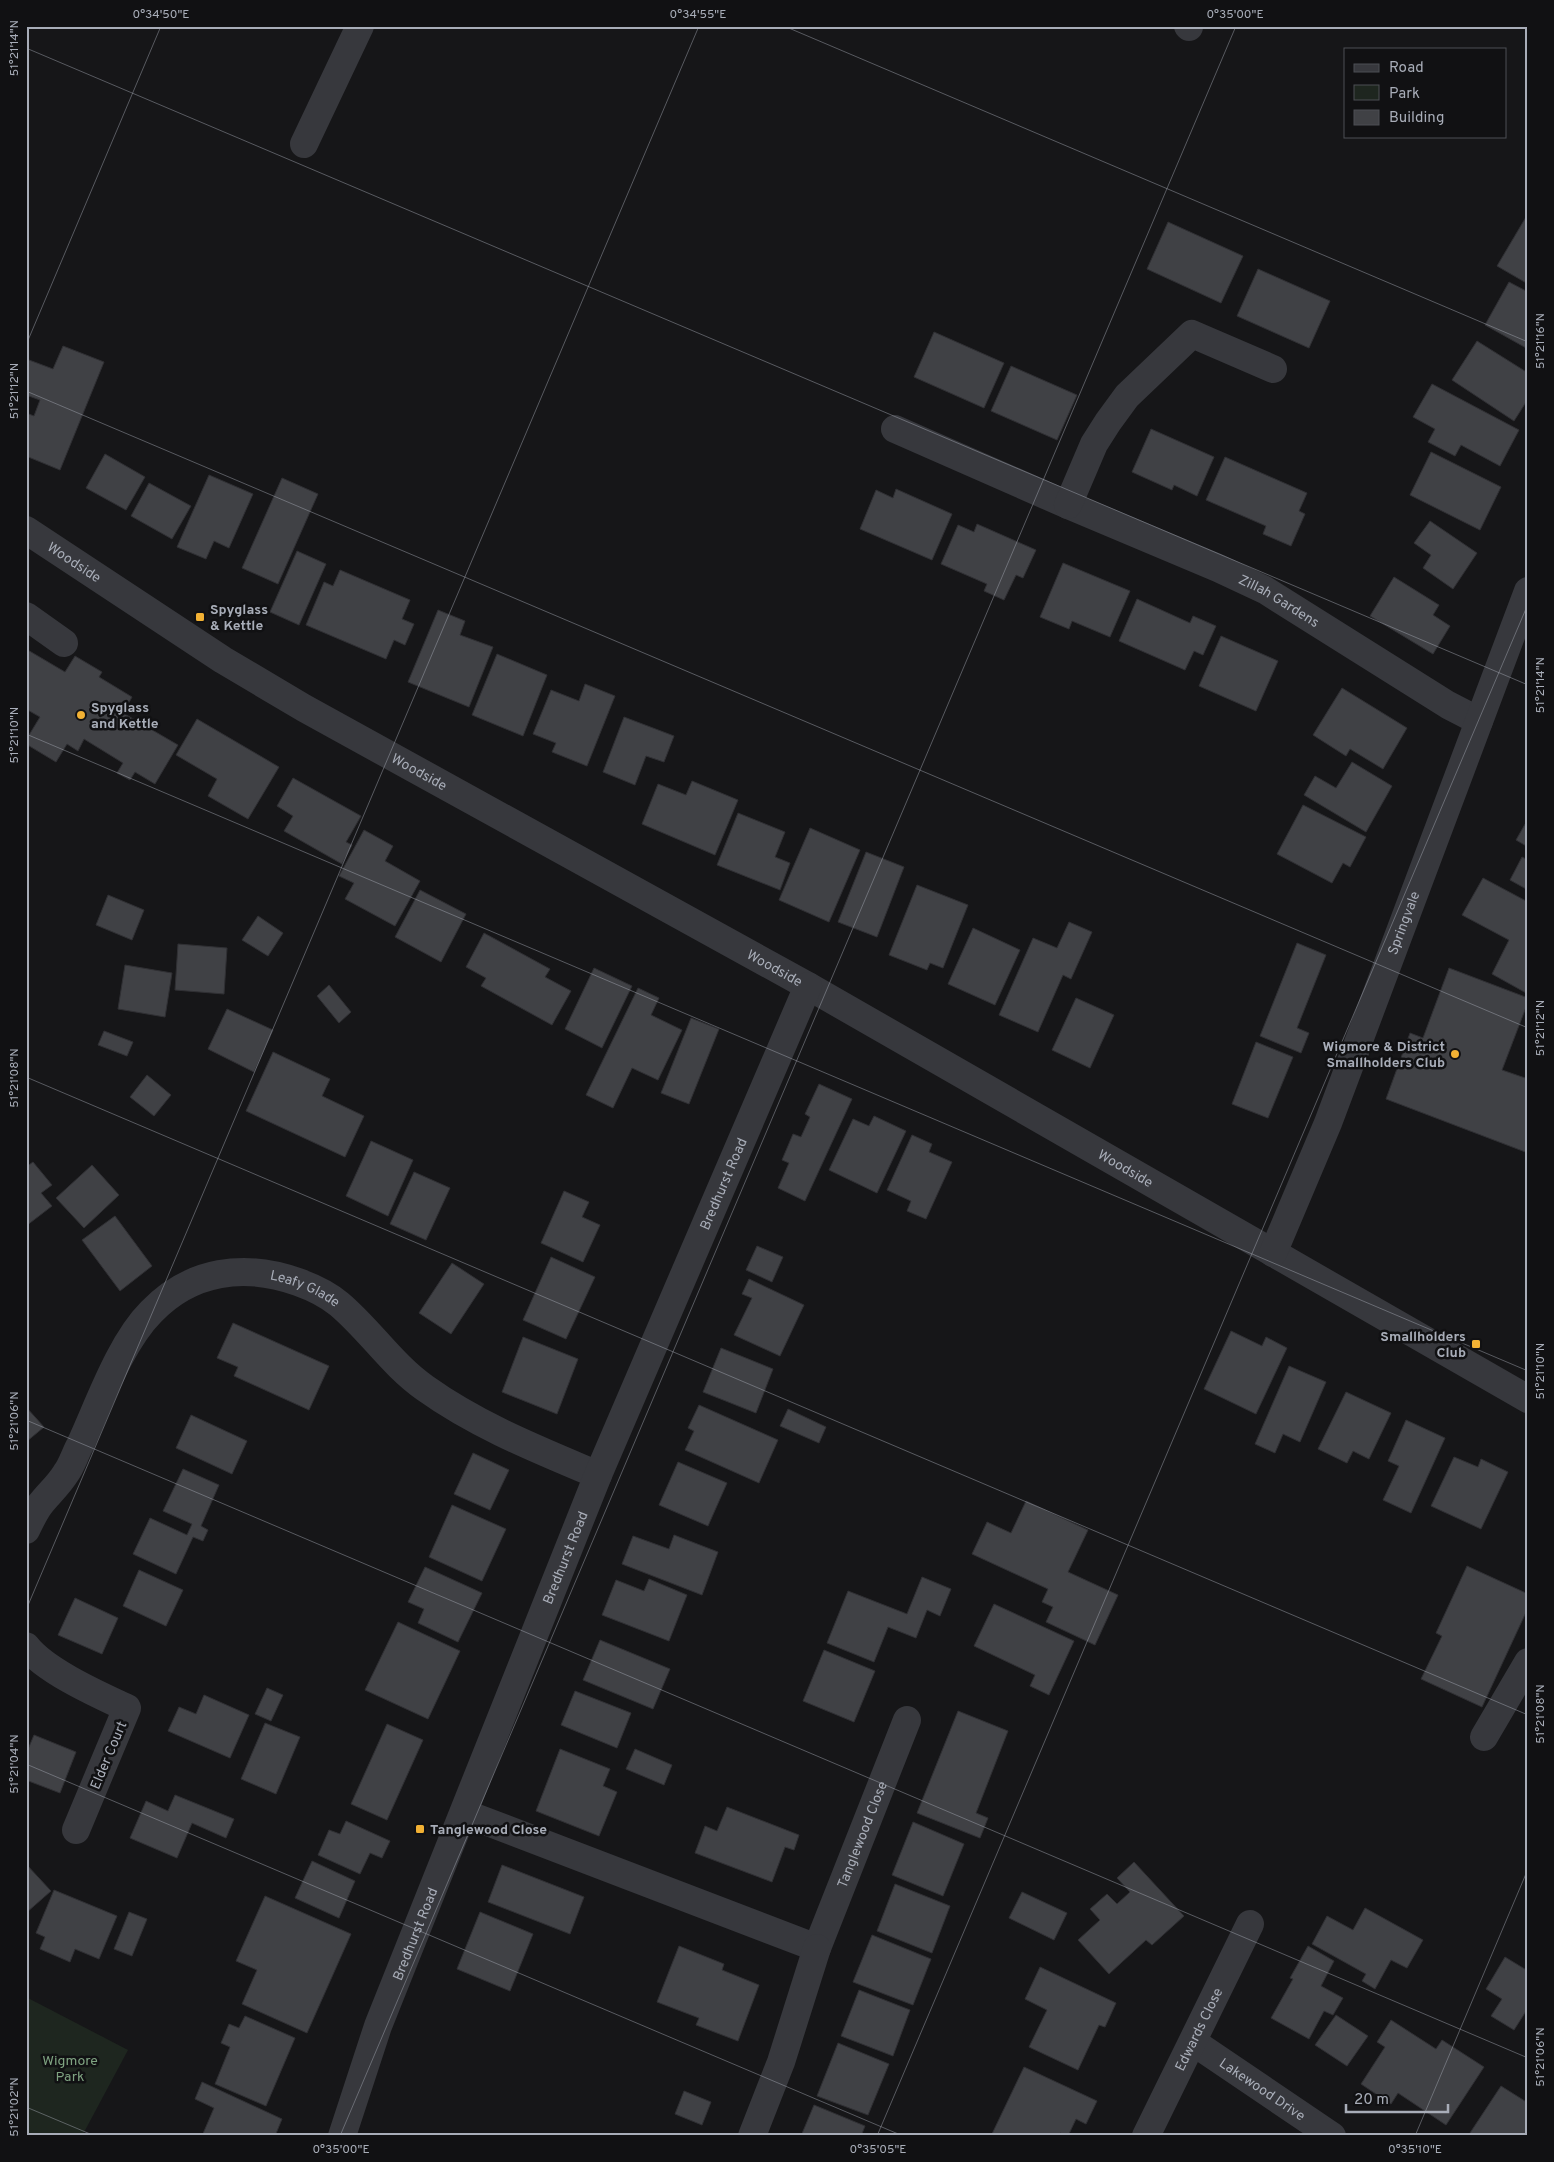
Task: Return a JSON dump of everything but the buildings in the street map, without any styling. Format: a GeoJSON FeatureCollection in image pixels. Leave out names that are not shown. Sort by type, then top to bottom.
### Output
{"type":"FeatureCollection","features":[{"type":"Feature","properties":{"kind":"street"},"geometry":{"type":"LineString","coordinates":[[304,144],[360,26]]}},
{"type":"Feature","properties":{"kind":"street"},"geometry":{"type":"LineString","coordinates":[[1068,505],[1094,444],[1108,422],[1127,396],[1192,334],[1273,369]]}},
{"type":"Feature","properties":{"kind":"street","name":"Zillah Gardens"},"geometry":{"type":"LineString","coordinates":[[895,429],[1265,590],[1448,706],[1479,720]]}},
{"type":"Feature","properties":{"kind":"street","name":"Woodside"},"geometry":{"type":"LineString","coordinates":[[26,530],[224,660],[304,708],[808,986],[1528,1399]]}},
{"type":"Feature","properties":{"kind":"street","name":"Springvale"},"geometry":{"type":"LineString","coordinates":[[1273,1253],[1328,1124],[1528,591]]}},
{"type":"Feature","properties":{"kind":"street"},"geometry":{"type":"LineString","coordinates":[[26,616],[64,643]]}},
{"type":"Feature","properties":{"kind":"street","name":"Bredhurst Road"},"geometry":{"type":"LineString","coordinates":[[342,2136],[378,2026],[598,1475],[808,986]]}},
{"type":"Feature","properties":{"kind":"street","name":"Leafy Glade"},"geometry":{"type":"LineString","coordinates":[[26,1530],[38,1507],[66,1474],[129,1340],[150,1312],[169,1295],[195,1282],[218,1273],[243,1270],[276,1274],[312,1288],[336,1302],[356,1320],[397,1365],[429,1391],[468,1417],[598,1475]]}},
{"type":"Feature","properties":{"kind":"street","name":"Elder Court"},"geometry":{"type":"LineString","coordinates":[[26,1646],[48,1665],[79,1685],[128,1708],[76,1830]]}},
{"type":"Feature","properties":{"kind":"street"},"geometry":{"type":"LineString","coordinates":[[1484,1737],[1528,1662]]}},
{"type":"Feature","properties":{"kind":"street","name":"Tanglewood Close"},"geometry":{"type":"LineString","coordinates":[[752,2136],[781,2062],[817,1948],[907,1720]]}},
{"type":"Feature","properties":{"kind":"street"},"geometry":{"type":"LineString","coordinates":[[464,1813],[817,1948]]}},
{"type":"Feature","properties":{"kind":"street","name":"Edwards Close"},"geometry":{"type":"LineString","coordinates":[[1146,2136],[1250,1924]]}},
{"type":"Feature","properties":{"kind":"street","name":"Lakewood Drive"},"geometry":{"type":"LineString","coordinates":[[1193,2042],[1332,2136]]}},
{"type":"Feature","properties":{"kind":"green space","name":"Wigmore Park"},"geometry":{"type":"Polygon","coordinates":[[[26,1997],[128,2050],[82,2136],[26,2136],[26,1997]]]}},
{"type":"Feature","properties":{"kind":"place","name":"Spyglass & Kettle"},"geometry":{"type":"Point","coordinates":[200,617]}},
{"type":"Feature","properties":{"kind":"place","name":"Spyglass and Kettle"},"geometry":{"type":"Point","coordinates":[81,715]}},
{"type":"Feature","properties":{"kind":"place","name":"Wigmore & District Smallholders Club"},"geometry":{"type":"Point","coordinates":[1455,1054]}},
{"type":"Feature","properties":{"kind":"place","name":"Smallholders Club"},"geometry":{"type":"Point","coordinates":[1476,1344]}},
{"type":"Feature","properties":{"kind":"place","name":"Tanglewood Close"},"geometry":{"type":"Point","coordinates":[420,1829]}}]}
